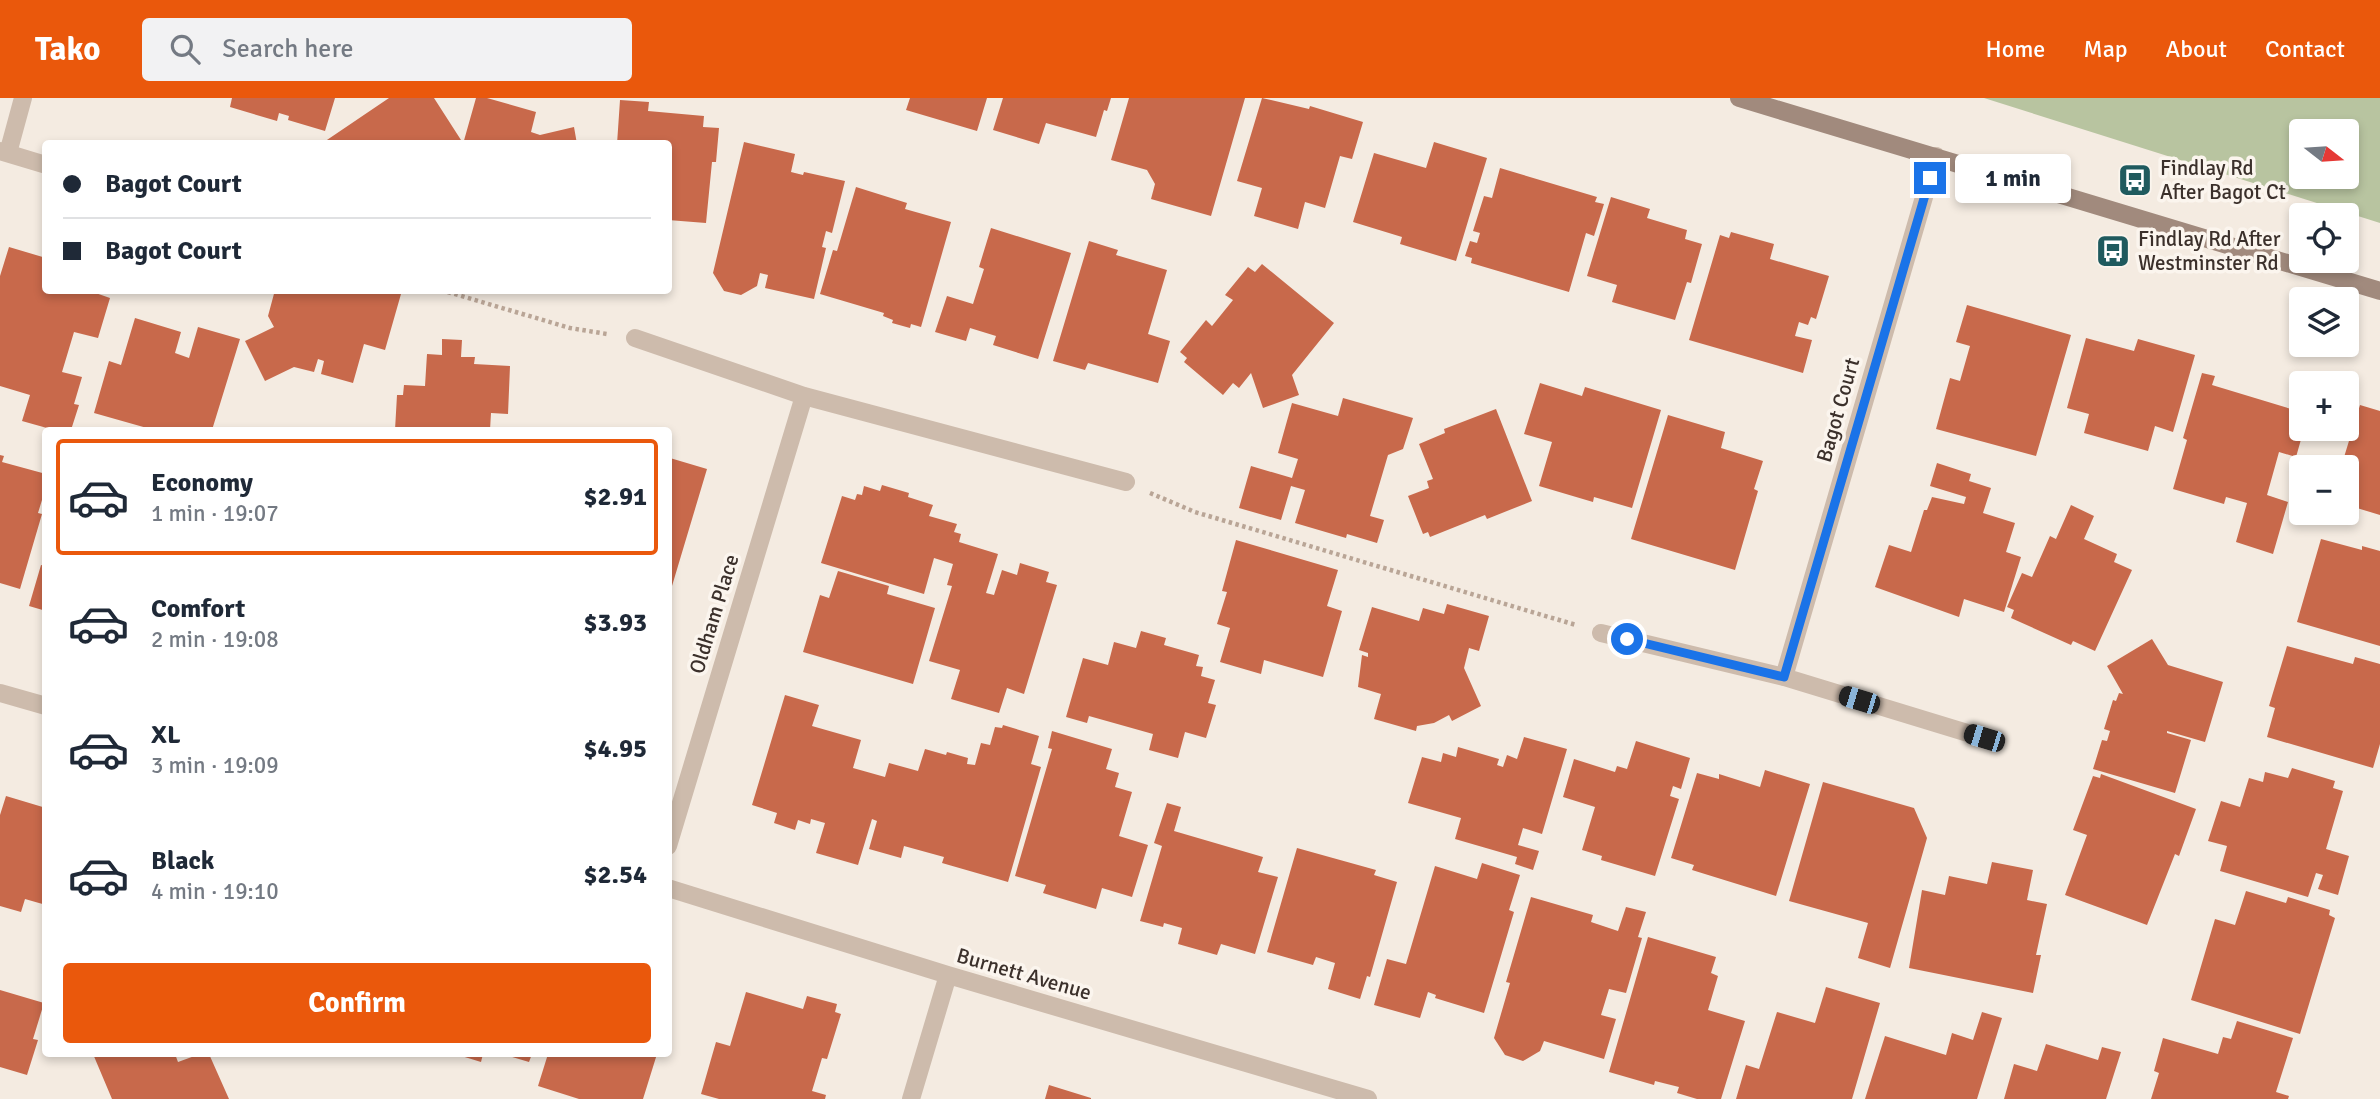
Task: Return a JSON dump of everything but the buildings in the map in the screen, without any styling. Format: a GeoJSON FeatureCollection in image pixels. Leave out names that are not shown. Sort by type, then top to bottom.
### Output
{"type":"FeatureCollection","features":[{"type":"Feature","properties":{"kind":"main road"},"geometry":{"type":"LineString","coordinates":[[1739,98],[2380,291]]}},
{"type":"Feature","properties":{"kind":"street"},"geometry":{"type":"LineString","coordinates":[[23,98],[4,152],[42,164]]}},
{"type":"Feature","properties":{"kind":"street","name":"Bagot Court"},"geometry":{"type":"LineString","coordinates":[[1784,677],[1936,156]]}},
{"type":"Feature","properties":{"kind":"street"},"geometry":{"type":"LineString","coordinates":[[635,338],[804,396],[1126,482]]}},
{"type":"Feature","properties":{"kind":"street","name":"Oldham Place"},"geometry":{"type":"LineString","coordinates":[[672,833],[804,396]]}},
{"type":"Feature","properties":{"kind":"street"},"geometry":{"type":"LineString","coordinates":[[1601,633],[1784,677],[1984,738]]}},
{"type":"Feature","properties":{"kind":"street"},"geometry":{"type":"LineString","coordinates":[[0,693],[42,705]]}},
{"type":"Feature","properties":{"kind":"street","name":"Burnett Avenue"},"geometry":{"type":"LineString","coordinates":[[672,889],[948,975],[1368,1099]]}},
{"type":"Feature","properties":{"kind":"street"},"geometry":{"type":"LineString","coordinates":[[911,1099],[948,975]]}},
{"type":"Feature","properties":{"kind":"path"},"geometry":{"type":"LineString","coordinates":[[454,294],[570,328],[635,338]]}},
{"type":"Feature","properties":{"kind":"path"},"geometry":{"type":"LineString","coordinates":[[1126,482],[1195,512],[1601,633]]}},
{"type":"Feature","properties":{"kind":"green space"},"geometry":{"type":"Polygon","coordinates":[[[1984,98],[2380,98],[2380,223],[2359,216],[2359,203],[2317,203],[1984,98]]]}},
{"type":"Feature","properties":{"kind":"place","name":"Findlay Rd After Bagot Ct"},"geometry":{"type":"Point","coordinates":[2135,180]}},
{"type":"Feature","properties":{"kind":"place","name":"Findlay Rd After Westminster Rd"},"geometry":{"type":"Point","coordinates":[2113,251]}},
{"type":"Feature","properties":{"kind":"route"},"geometry":{"type":"LineString","coordinates":[[1627,639],[1784,677],[1930,178]]}}]}
